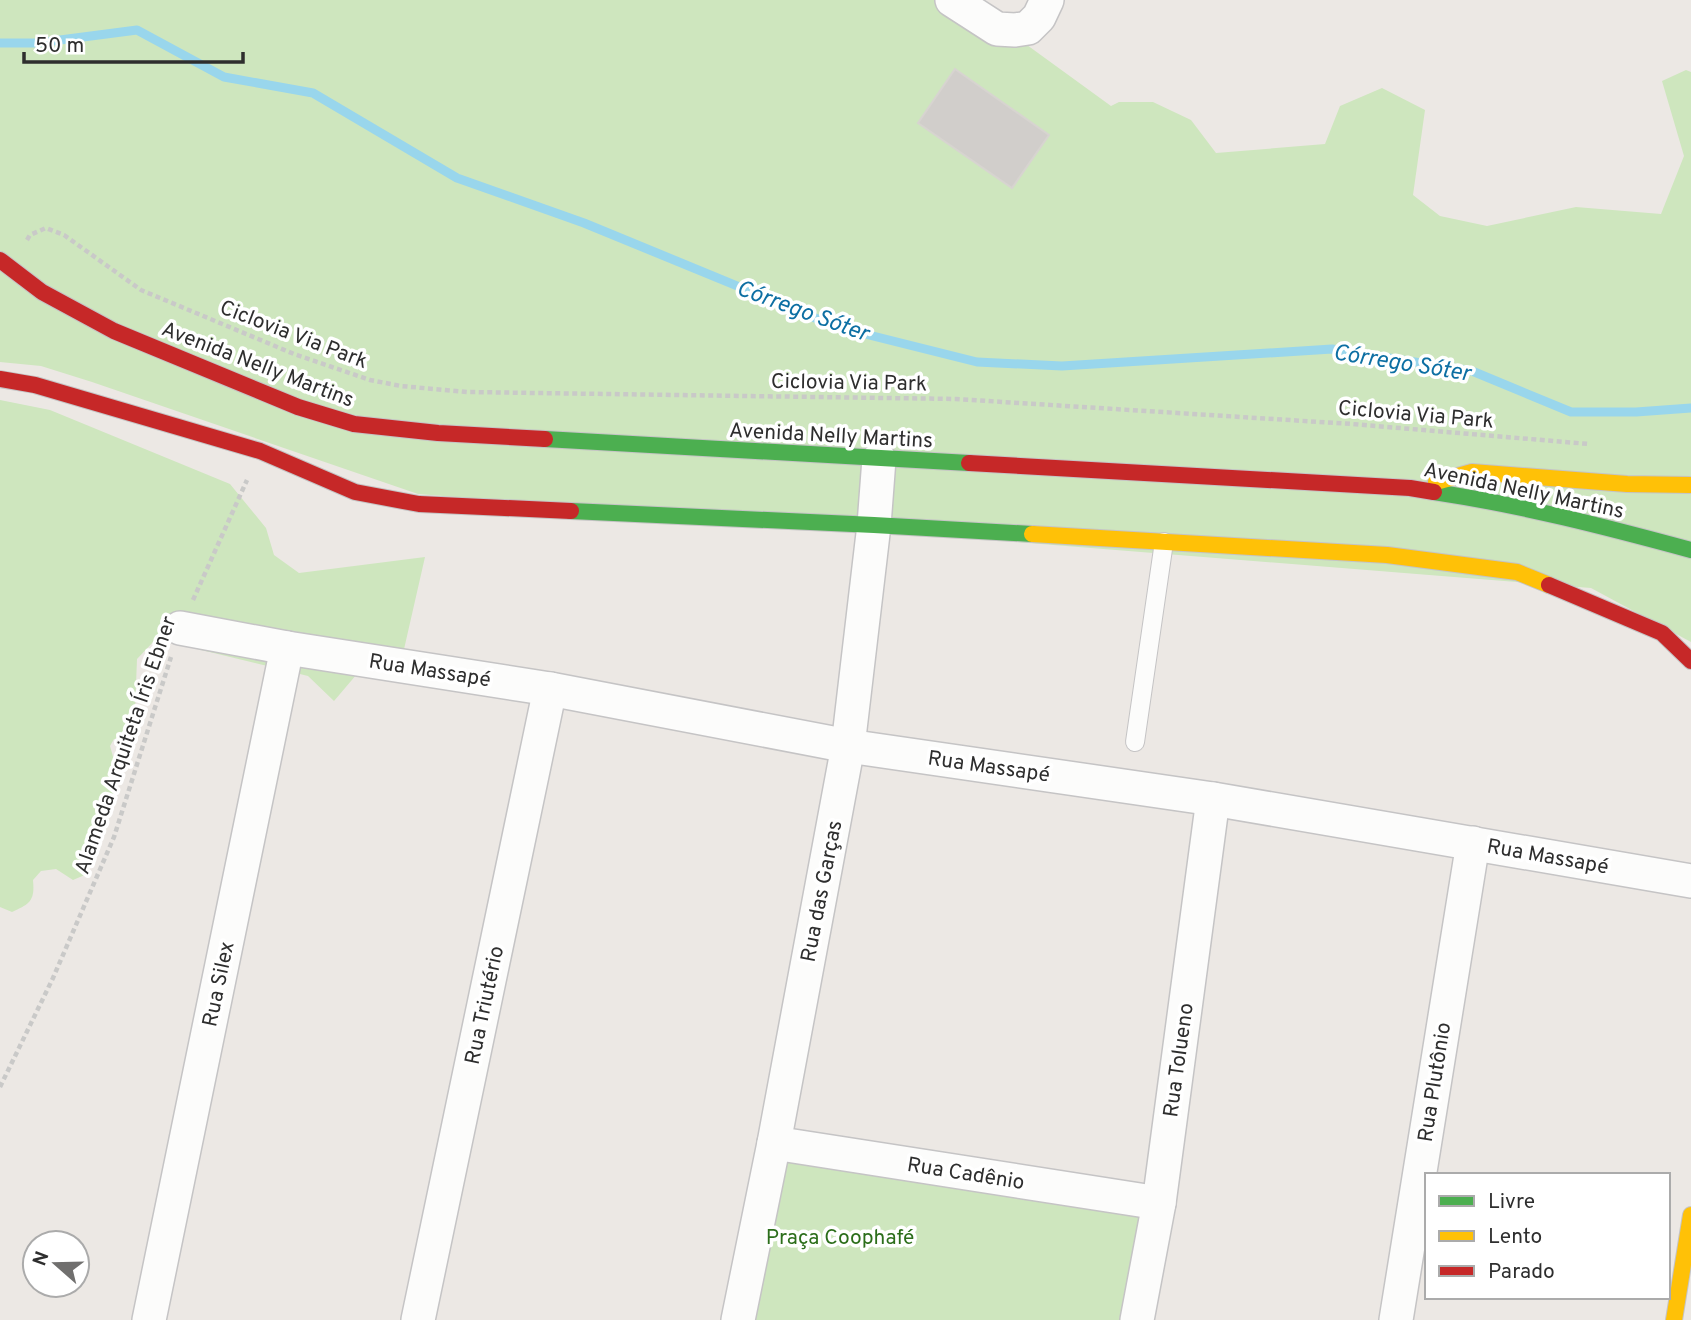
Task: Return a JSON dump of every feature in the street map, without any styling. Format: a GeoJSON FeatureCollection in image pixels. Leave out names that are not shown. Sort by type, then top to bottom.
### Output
{"type":"FeatureCollection","features":[{"type":"Feature","properties":{"kind":"main road","name":"Avenida Nelly Martins"},"geometry":{"type":"LineString","coordinates":[[5,264],[42,292],[114,331],[299,407],[354,424],[438,433],[1410,488],[1489,501],[1591,523],[1691,550]]}},
{"type":"Feature","properties":{"kind":"main road"},"geometry":{"type":"LineString","coordinates":[[0,379],[35,386],[260,451],[355,492],[419,504],[1387,555],[1517,572],[1661,633],[1691,661]]}},
{"type":"Feature","properties":{"kind":"main road"},"geometry":{"type":"LineString","coordinates":[[1410,488],[1472,472],[1627,484],[1691,485]]}},
{"type":"Feature","properties":{"kind":"main road"},"geometry":{"type":"LineString","coordinates":[[1674,1320],[1691,1215]]}},
{"type":"Feature","properties":{"kind":"street"},"geometry":{"type":"LineString","coordinates":[[952,0],[997,29],[1015,30],[1028,28],[1039,17],[1047,0]]}},
{"type":"Feature","properties":{"kind":"street","name":"Rua das Garças"},"geometry":{"type":"LineString","coordinates":[[738,1320],[848,746],[874,526],[879,459]]}},
{"type":"Feature","properties":{"kind":"street","name":"Rua Massapé"},"geometry":{"type":"LineString","coordinates":[[180,628],[287,648],[550,689],[848,746],[1213,799],[1691,881]]}},
{"type":"Feature","properties":{"kind":"street","name":"Rua Silex"},"geometry":{"type":"LineString","coordinates":[[149,1320],[287,648]]}},
{"type":"Feature","properties":{"kind":"street","name":"Rua Triutério"},"geometry":{"type":"LineString","coordinates":[[418,1320],[550,689]]}},
{"type":"Feature","properties":{"kind":"street","name":"Rua Tolueno"},"geometry":{"type":"LineString","coordinates":[[1137,1320],[1159,1203],[1213,799]]}},
{"type":"Feature","properties":{"kind":"street","name":"Rua Plutônio"},"geometry":{"type":"LineString","coordinates":[[1396,1320],[1473,843]]}},
{"type":"Feature","properties":{"kind":"street","name":"Rua Cadênio"},"geometry":{"type":"LineString","coordinates":[[774,1143],[1159,1203]]}},
{"type":"Feature","properties":{"kind":"lane"},"geometry":{"type":"LineString","coordinates":[[1135,743],[1164,542]]}},
{"type":"Feature","properties":{"kind":"path","name":"Ciclovia Via Park"},"geometry":{"type":"LineString","coordinates":[[5,264],[30,235],[46,228],[64,235],[141,290],[294,354],[370,380],[401,386],[467,392],[956,399],[1352,424],[1599,445]]}},
{"type":"Feature","properties":{"kind":"path","name":"Alameda Arquiteta Íris Ebner"},"geometry":{"type":"LineString","coordinates":[[0,1087],[53,978],[114,837],[180,628],[260,451]]}},
{"type":"Feature","properties":{"kind":"green space"},"geometry":{"type":"Polygon","coordinates":[[[0,0],[965,0],[1111,106],[1119,102],[1153,102],[1191,120],[1216,153],[1325,144],[1340,106],[1382,88],[1425,110],[1413,195],[1440,216],[1487,226],[1576,207],[1661,214],[1684,156],[1662,81],[1686,70],[1691,72],[1691,642],[1591,588],[418,494],[92,382],[41,366],[0,362],[0,0]]]}},
{"type":"Feature","properties":{"kind":"green space"},"geometry":{"type":"Polygon","coordinates":[[[0,400],[50,410],[230,484],[266,528],[274,555],[299,573],[425,557],[397,680],[357,674],[334,701],[308,676],[156,639],[137,659],[134,736],[114,739],[110,746],[118,774],[107,826],[87,874],[73,880],[56,869],[41,871],[33,880],[30,901],[12,912],[0,907],[0,400]]]}},
{"type":"Feature","properties":{"kind":"green space","name":"Praça Coophafé"},"geometry":{"type":"Polygon","coordinates":[[[774,1143],[1159,1203],[1137,1320],[738,1320],[774,1143]]]}},
{"type":"Feature","properties":{"kind":"building"},"geometry":{"type":"Polygon","coordinates":[[[955,69],[1049,135],[1012,188],[918,123],[955,69]]]}},
{"type":"Feature","properties":{"kind":"waterway","name":"Córrego Sóter"},"geometry":{"type":"LineString","coordinates":[[0,43],[37,43],[137,30],[224,77],[313,93],[457,178],[584,223],[837,327],[977,362],[1062,366],[1332,349],[1472,371],[1571,412],[1636,412],[1691,408]]}},
{"type":"Feature","properties":{"kind":"traffic: fast"},"geometry":{"type":"LineString","coordinates":[[545,439],[969,463]]}},
{"type":"Feature","properties":{"kind":"traffic: fast"},"geometry":{"type":"LineString","coordinates":[[1434,492],[1531,510],[1691,550]]}},
{"type":"Feature","properties":{"kind":"traffic: fast"},"geometry":{"type":"LineString","coordinates":[[571,511],[1032,534]]}},
{"type":"Feature","properties":{"kind":"traffic: slow"},"geometry":{"type":"LineString","coordinates":[[1436,482],[1472,472],[1627,484],[1691,485]]}},
{"type":"Feature","properties":{"kind":"traffic: slow"},"geometry":{"type":"LineString","coordinates":[[1032,534],[1387,555],[1517,572],[1549,585]]}},
{"type":"Feature","properties":{"kind":"traffic: slow"},"geometry":{"type":"LineString","coordinates":[[1674,1320],[1691,1215]]}},
{"type":"Feature","properties":{"kind":"traffic: jam"},"geometry":{"type":"LineString","coordinates":[[0,260],[42,292],[114,331],[298,407],[354,424],[438,433],[545,439]]}},
{"type":"Feature","properties":{"kind":"traffic: jam"},"geometry":{"type":"LineString","coordinates":[[0,379],[35,385],[260,451],[355,492],[419,504],[571,511]]}},
{"type":"Feature","properties":{"kind":"traffic: jam"},"geometry":{"type":"LineString","coordinates":[[969,463],[1410,488],[1434,492]]}},
{"type":"Feature","properties":{"kind":"traffic: jam"},"geometry":{"type":"LineString","coordinates":[[1549,585],[1662,633],[1691,661]]}}]}
